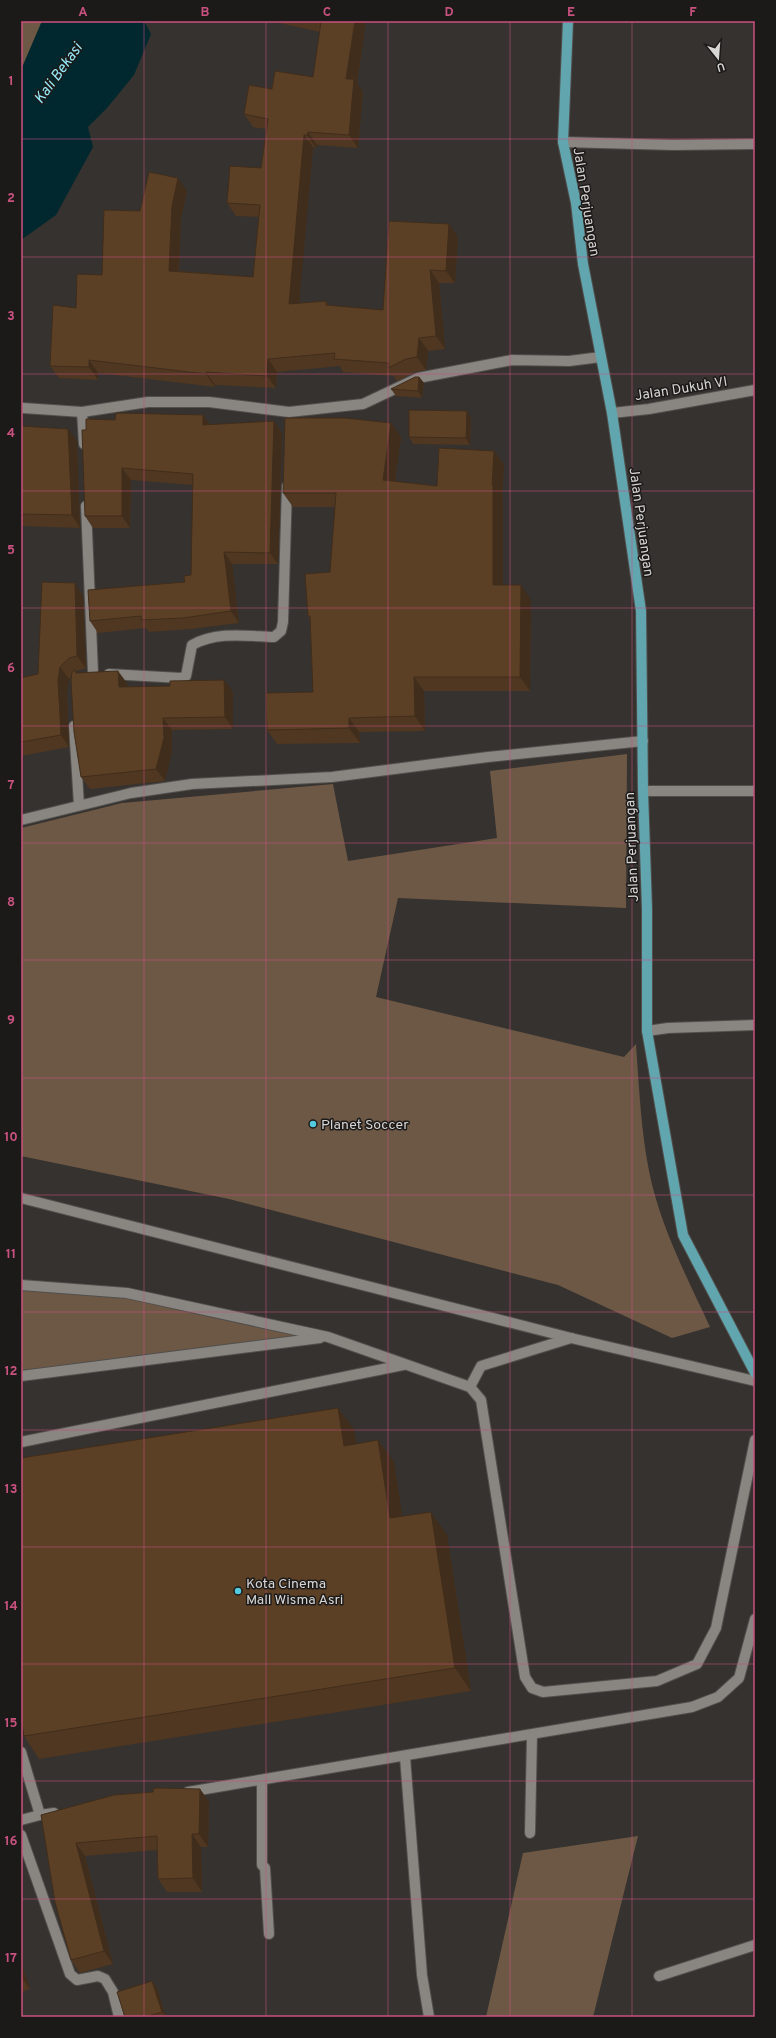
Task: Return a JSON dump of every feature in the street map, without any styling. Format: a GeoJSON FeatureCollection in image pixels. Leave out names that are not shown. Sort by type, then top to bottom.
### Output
{"type":"FeatureCollection","features":[{"type":"Feature","properties":{"kind":"main road","name":"Jalan Perjuangan"},"geometry":{"type":"LineString","coordinates":[[568,21],[563,142],[576,202],[583,264],[612,413],[641,611],[643,790],[647,909],[647,1031],[683,1235],[755,1373]]}},
{"type":"Feature","properties":{"kind":"street"},"geometry":{"type":"LineString","coordinates":[[563,142],[674,145],[755,144]]}},
{"type":"Feature","properties":{"kind":"street"},"geometry":{"type":"LineString","coordinates":[[23,408],[82,412],[148,402],[209,402],[289,416],[363,404],[418,378],[512,360],[569,361],[601,357]]}},
{"type":"Feature","properties":{"kind":"street","name":"Jalan Dukuh VI"},"geometry":{"type":"LineString","coordinates":[[612,413],[650,409],[755,390]]}},
{"type":"Feature","properties":{"kind":"street"},"geometry":{"type":"LineString","coordinates":[[82,412],[84,458]]}},
{"type":"Feature","properties":{"kind":"street"},"geometry":{"type":"LineString","coordinates":[[81,676],[93,673],[181,678],[186,676],[188,672],[192,645],[205,638],[219,636],[274,637],[281,631],[283,622],[287,474]]}},
{"type":"Feature","properties":{"kind":"street"},"geometry":{"type":"LineString","coordinates":[[86,496],[93,673]]}},
{"type":"Feature","properties":{"kind":"street"},"geometry":{"type":"LineString","coordinates":[[74,715],[79,805]]}},
{"type":"Feature","properties":{"kind":"street"},"geometry":{"type":"LineString","coordinates":[[21,820],[131,793],[192,784],[332,777],[488,757],[643,741]]}},
{"type":"Feature","properties":{"kind":"street"},"geometry":{"type":"LineString","coordinates":[[643,790],[755,791]]}},
{"type":"Feature","properties":{"kind":"street"},"geometry":{"type":"LineString","coordinates":[[647,1031],[668,1028],[755,1025]]}},
{"type":"Feature","properties":{"kind":"street"},"geometry":{"type":"LineString","coordinates":[[21,1198],[570,1338],[755,1381]]}},
{"type":"Feature","properties":{"kind":"street"},"geometry":{"type":"LineString","coordinates":[[21,1285],[127,1293],[328,1337],[470,1387],[481,1400],[525,1677],[532,1688],[543,1692],[657,1681],[697,1664],[716,1628],[755,1440]]}},
{"type":"Feature","properties":{"kind":"street"},"geometry":{"type":"LineString","coordinates":[[21,1376],[328,1337]]}},
{"type":"Feature","properties":{"kind":"street"},"geometry":{"type":"LineString","coordinates":[[470,1387],[481,1366],[570,1338]]}},
{"type":"Feature","properties":{"kind":"street"},"geometry":{"type":"LineString","coordinates":[[21,1442],[405,1364]]}},
{"type":"Feature","properties":{"kind":"street"},"geometry":{"type":"LineString","coordinates":[[178,1793],[532,1735],[692,1707],[718,1698],[739,1678],[755,1620]]}},
{"type":"Feature","properties":{"kind":"street"},"geometry":{"type":"LineString","coordinates":[[530,1833],[532,1735]]}},
{"type":"Feature","properties":{"kind":"street"},"geometry":{"type":"LineString","coordinates":[[21,1752],[40,1815]]}},
{"type":"Feature","properties":{"kind":"street"},"geometry":{"type":"LineString","coordinates":[[405,1756],[422,1975],[429,2017]]}},
{"type":"Feature","properties":{"kind":"street"},"geometry":{"type":"LineString","coordinates":[[262,1780],[262,1865],[265,1868],[268,1891],[269,1934]]}},
{"type":"Feature","properties":{"kind":"street"},"geometry":{"type":"LineString","coordinates":[[21,1820],[40,1815],[63,1812]]}},
{"type":"Feature","properties":{"kind":"street"},"geometry":{"type":"LineString","coordinates":[[21,1835],[70,1974],[77,1980],[98,1976],[105,1979],[113,1992],[119,2017]]}},
{"type":"Feature","properties":{"kind":"street"},"geometry":{"type":"LineString","coordinates":[[659,1976],[755,1944]]}},
{"type":"Feature","properties":{"kind":"shaded area"},"geometry":{"type":"Polygon","coordinates":[[[21,21],[42,21],[21,70],[21,21]]]}},
{"type":"Feature","properties":{"kind":"shaded area"},"geometry":{"type":"Polygon","coordinates":[[[627,754],[626,908],[398,898],[376,997],[624,1057],[636,1044],[644,1140],[654,1191],[660,1212],[675,1251],[710,1327],[672,1338],[558,1285],[229,1199],[21,1156],[21,828],[122,803],[333,784],[348,861],[497,838],[490,771],[627,754]]]}},
{"type":"Feature","properties":{"kind":"shaded area"},"geometry":{"type":"Polygon","coordinates":[[[21,1285],[127,1293],[328,1337],[21,1376],[21,1285]]]}},
{"type":"Feature","properties":{"kind":"shaded area"},"geometry":{"type":"Polygon","coordinates":[[[638,1836],[593,2017],[486,2017],[523,1853],[638,1836]]]}},
{"type":"Feature","properties":{"kind":"water","name":"Kali Bekasi"},"geometry":{"type":"Polygon","coordinates":[[[42,21],[144,21],[151,34],[134,75],[107,108],[88,127],[93,147],[56,215],[21,240],[21,70],[42,21]]]}},
{"type":"Feature","properties":{"kind":"building"},"geometry":{"type":"Polygon","coordinates":[[[318,21],[355,21],[346,79],[354,79],[349,135],[308,132],[307,135],[304,135],[289,304],[326,301],[326,305],[383,310],[389,221],[449,224],[446,271],[430,270],[436,336],[419,338],[417,357],[406,359],[388,368],[389,363],[334,359],[335,353],[268,359],[267,376],[206,372],[206,374],[89,360],[89,367],[50,366],[53,305],[76,308],[77,274],[102,275],[104,210],[140,211],[149,172],[178,178],[172,206],[169,271],[253,277],[260,205],[227,203],[230,166],[261,168],[268,119],[244,114],[249,85],[272,89],[275,71],[313,77],[321,22],[318,21]]]}},
{"type":"Feature","properties":{"kind":"building"},"geometry":{"type":"Polygon","coordinates":[[[415,377],[419,377],[418,391],[391,389],[415,377]]]}},
{"type":"Feature","properties":{"kind":"building"},"geometry":{"type":"Polygon","coordinates":[[[409,410],[467,411],[466,438],[409,437],[409,410]]]}},
{"type":"Feature","properties":{"kind":"building"},"geometry":{"type":"Polygon","coordinates":[[[116,413],[203,415],[203,425],[274,421],[270,553],[224,552],[231,611],[183,618],[141,620],[141,616],[90,621],[88,590],[185,582],[184,576],[191,575],[193,474],[122,468],[122,516],[85,516],[82,430],[86,430],[86,419],[115,420],[116,413]]]}},
{"type":"Feature","properties":{"kind":"building"},"geometry":{"type":"Polygon","coordinates":[[[285,418],[345,418],[391,423],[383,480],[437,486],[439,448],[494,451],[492,485],[493,585],[521,585],[520,677],[414,677],[415,716],[349,718],[349,728],[267,730],[266,693],[313,692],[310,616],[308,616],[305,574],[330,572],[336,493],[283,493],[285,418]]]}},
{"type":"Feature","properties":{"kind":"building"},"geometry":{"type":"Polygon","coordinates":[[[21,426],[68,429],[72,515],[21,514],[21,426]]]}},
{"type":"Feature","properties":{"kind":"building"},"geometry":{"type":"Polygon","coordinates":[[[42,582],[75,583],[77,656],[69,658],[60,667],[58,680],[61,735],[21,742],[21,678],[38,674],[42,582]]]}},
{"type":"Feature","properties":{"kind":"building"},"geometry":{"type":"Polygon","coordinates":[[[75,670],[76,673],[118,671],[119,687],[170,686],[170,681],[224,680],[225,717],[163,718],[164,738],[156,769],[81,777],[74,732],[71,680],[72,672],[75,670]]]}},
{"type":"Feature","properties":{"kind":"building","name":"Kota Cinema Mall Wisma Asri"},"geometry":{"type":"Polygon","coordinates":[[[338,1408],[344,1446],[378,1440],[390,1518],[431,1512],[455,1668],[24,1736],[21,1718],[21,1458],[338,1408]]]}},
{"type":"Feature","properties":{"kind":"building"},"geometry":{"type":"Polygon","coordinates":[[[153,1789],[200,1789],[199,1834],[192,1834],[193,1878],[158,1879],[157,1836],[76,1843],[104,1951],[71,1960],[55,1902],[41,1815],[114,1795],[153,1792],[153,1789]]]}},
{"type":"Feature","properties":{"kind":"building"},"geometry":{"type":"Polygon","coordinates":[[[152,1981],[162,2012],[145,2017],[125,2017],[117,1992],[152,1981]]]}},
{"type":"Feature","properties":{"kind":"place","name":"Planet Soccer"},"geometry":{"type":"Point","coordinates":[313,1124]}},
{"type":"Feature","properties":{"kind":"place","name":"Kota Cinema Mall Wisma Asri"},"geometry":{"type":"Point","coordinates":[238,1591]}}]}
